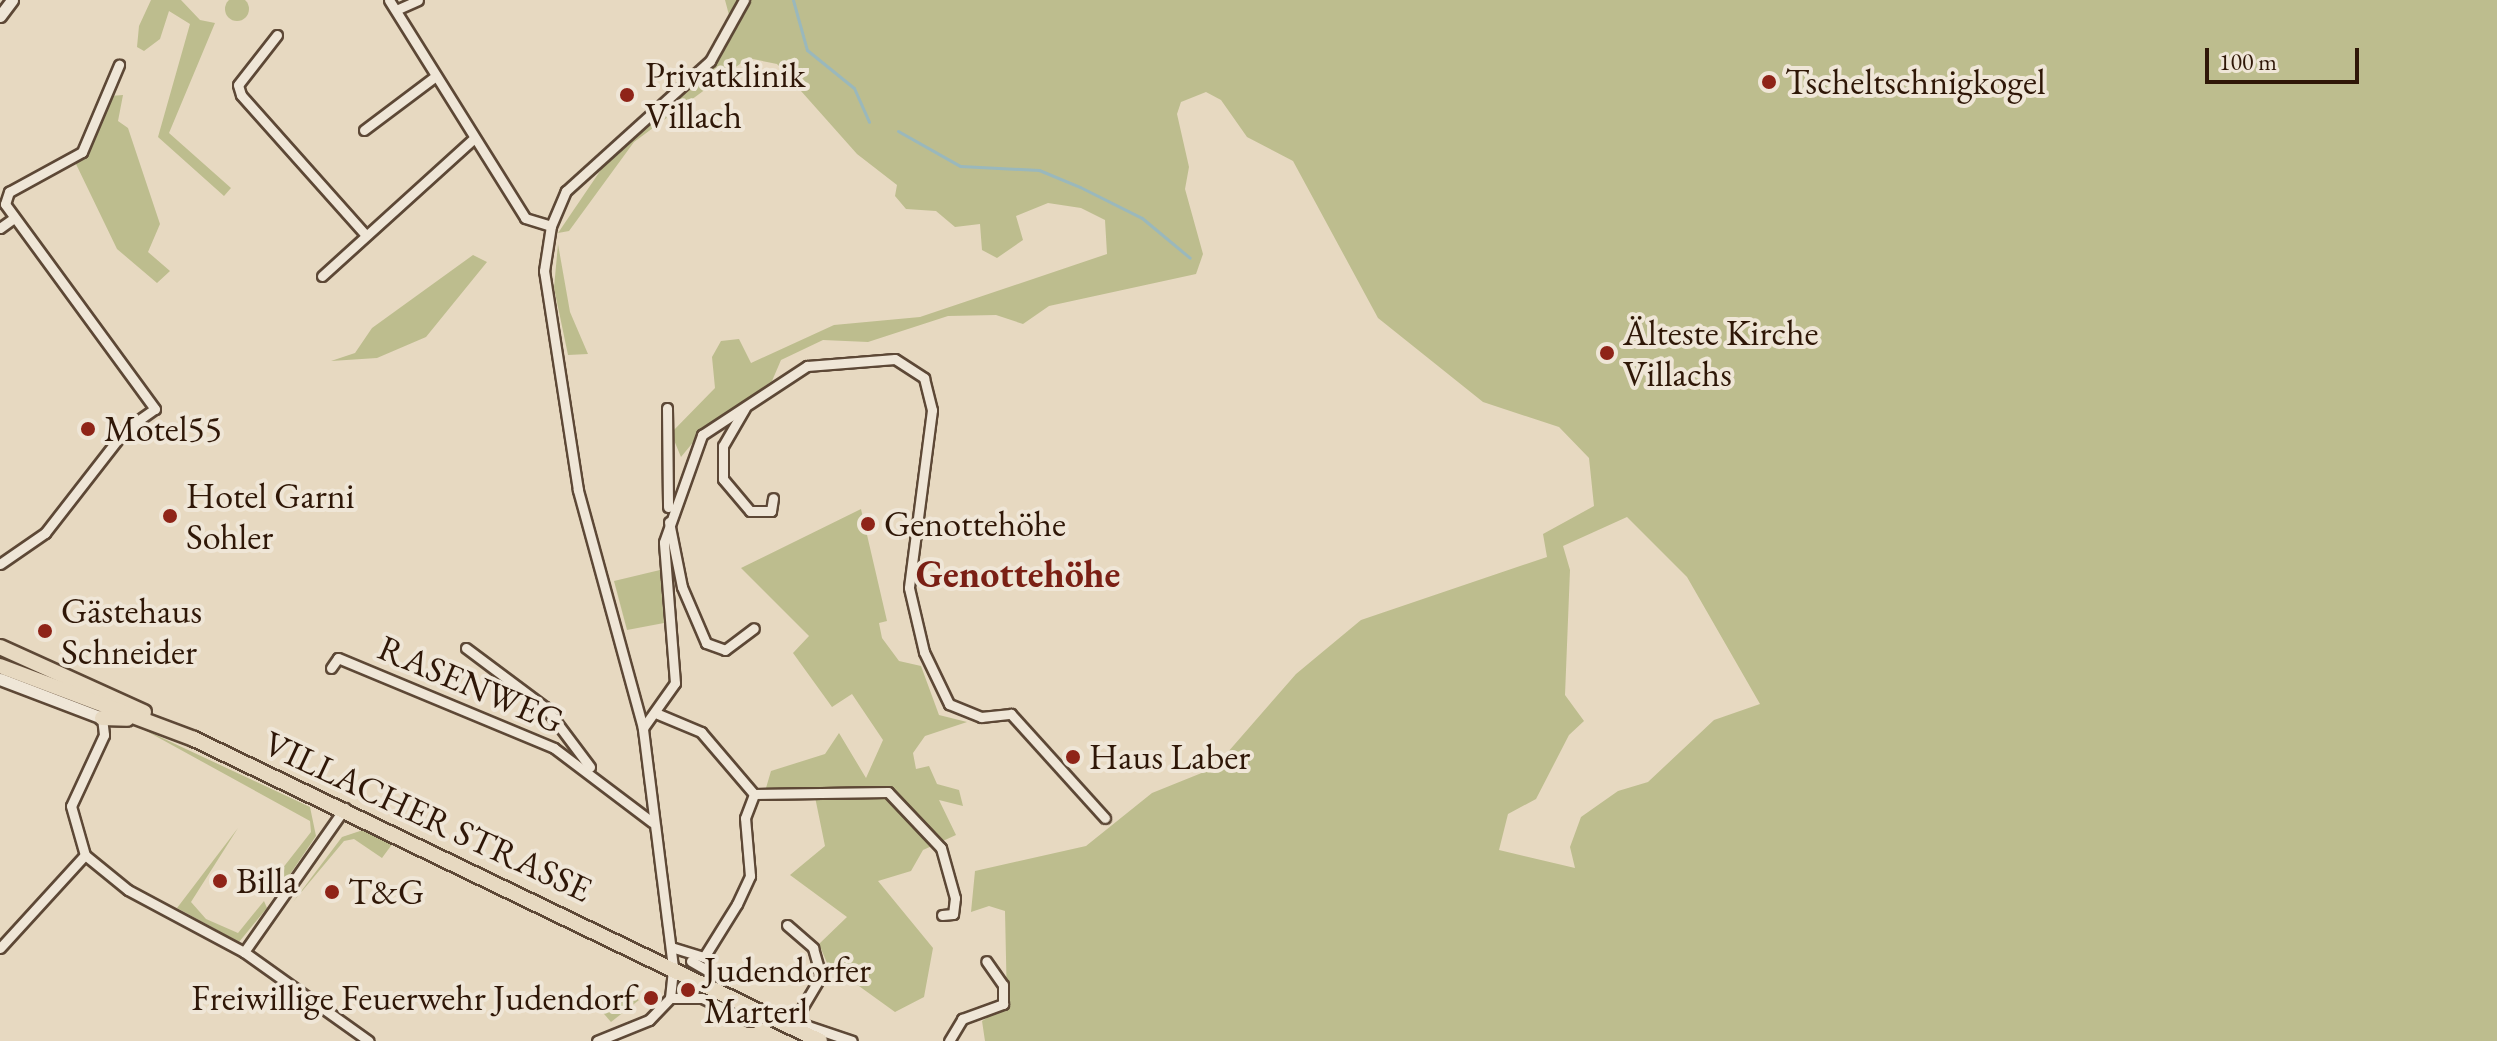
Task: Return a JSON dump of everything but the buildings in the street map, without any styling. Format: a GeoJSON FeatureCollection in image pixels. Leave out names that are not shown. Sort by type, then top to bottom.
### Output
{"type":"FeatureCollection","features":[{"type":"Feature","properties":{"kind":"main road"},"geometry":{"type":"LineString","coordinates":[[0,647],[77,676],[194,739]]}},
{"type":"Feature","properties":{"kind":"main road","name":"VILLACHER STRASSE"},"geometry":{"type":"LineString","coordinates":[[0,666],[194,739],[345,808],[759,1010],[793,1022],[820,1041]]}},
{"type":"Feature","properties":{"kind":"main road"},"geometry":{"type":"LineString","coordinates":[[102,718],[147,721]]}},
{"type":"Feature","properties":{"kind":"street"},"geometry":{"type":"LineString","coordinates":[[0,16],[12,0]]}},
{"type":"Feature","properties":{"kind":"street"},"geometry":{"type":"LineString","coordinates":[[389,0],[525,218],[551,226]]}},
{"type":"Feature","properties":{"kind":"street"},"geometry":{"type":"LineString","coordinates":[[396,10],[418,0]]}},
{"type":"Feature","properties":{"kind":"street"},"geometry":{"type":"LineString","coordinates":[[597,1041],[649,1020],[670,998],[673,967],[652,822],[643,728],[578,490],[544,271],[551,226],[566,191],[710,61],[744,0]]}},
{"type":"Feature","properties":{"kind":"street"},"geometry":{"type":"LineString","coordinates":[[277,35],[238,85],[241,95],[365,234]]}},
{"type":"Feature","properties":{"kind":"street"},"geometry":{"type":"LineString","coordinates":[[0,564],[45,533],[126,429],[155,409],[11,220],[9,192],[82,152],[119,65]]}},
{"type":"Feature","properties":{"kind":"street"},"geometry":{"type":"LineString","coordinates":[[364,130],[436,76]]}},
{"type":"Feature","properties":{"kind":"street"},"geometry":{"type":"LineString","coordinates":[[322,276],[474,138]]}},
{"type":"Feature","properties":{"kind":"street"},"geometry":{"type":"LineString","coordinates":[[0,228],[11,220]]}},
{"type":"Feature","properties":{"kind":"street"},"geometry":{"type":"LineString","coordinates":[[754,628],[725,650],[699,635],[668,516],[702,435],[752,398],[829,360],[895,359],[920,372],[932,418],[909,588],[921,646],[949,704],[981,717],[1011,714],[1105,818]]}},
{"type":"Feature","properties":{"kind":"street"},"geometry":{"type":"LineString","coordinates":[[752,398],[725,439],[721,473],[750,511],[767,512],[773,498]]}},
{"type":"Feature","properties":{"kind":"street"},"geometry":{"type":"LineString","coordinates":[[643,728],[658,714],[676,669],[663,551],[668,516],[667,408]]}},
{"type":"Feature","properties":{"kind":"street","name":"RASENWEG"},"geometry":{"type":"LineString","coordinates":[[466,648],[545,707],[592,770],[630,810],[652,822]]}},
{"type":"Feature","properties":{"kind":"street","name":"RASENWEG"},"geometry":{"type":"LineString","coordinates":[[331,668],[338,658],[592,770]]}},
{"type":"Feature","properties":{"kind":"street"},"geometry":{"type":"LineString","coordinates":[[0,679],[102,718],[104,735],[71,806],[85,855],[128,890],[244,952],[369,1041]]}},
{"type":"Feature","properties":{"kind":"street"},"geometry":{"type":"LineString","coordinates":[[658,714],[709,738],[754,794]]}},
{"type":"Feature","properties":{"kind":"street"},"geometry":{"type":"LineString","coordinates":[[754,794],[888,792],[941,848],[955,898],[953,914],[942,915]]}},
{"type":"Feature","properties":{"kind":"street"},"geometry":{"type":"LineString","coordinates":[[692,957],[704,957],[750,876],[745,818],[754,794]]}},
{"type":"Feature","properties":{"kind":"street"},"geometry":{"type":"LineString","coordinates":[[244,952],[345,808]]}},
{"type":"Feature","properties":{"kind":"street"},"geometry":{"type":"LineString","coordinates":[[0,948],[85,855]]}},
{"type":"Feature","properties":{"kind":"street"},"geometry":{"type":"LineString","coordinates":[[787,925],[813,948],[821,976],[793,1022],[852,1041]]}},
{"type":"Feature","properties":{"kind":"street"},"geometry":{"type":"LineString","coordinates":[[671,947],[692,957],[722,979]]}},
{"type":"Feature","properties":{"kind":"street"},"geometry":{"type":"LineString","coordinates":[[949,1041],[962,1019],[1003,1004],[1003,985],[986,961]]}},
{"type":"Feature","properties":{"kind":"street"},"geometry":{"type":"LineString","coordinates":[[670,998],[702,998],[750,1021],[759,1010]]}},
{"type":"Feature","properties":{"kind":"green space"},"geometry":{"type":"Polygon","coordinates":[[[237,-3],[248,4],[249,9],[242,20],[237,21],[226,14],[225,9],[232,-2],[237,-3]]]}},
{"type":"Feature","properties":{"kind":"green space"},"geometry":{"type":"Polygon","coordinates":[[[151,0],[181,0],[200,20],[215,23],[169,133],[231,188],[224,196],[158,137],[190,24],[169,11],[160,39],[144,51],[137,47],[139,26],[151,0]]]}},
{"type":"Feature","properties":{"kind":"green space"},"geometry":{"type":"Polygon","coordinates":[[[725,0],[2497,0],[2497,1041],[985,1041],[982,1021],[1007,1005],[1005,911],[989,906],[971,912],[975,871],[1086,846],[1152,793],[1214,768],[1296,674],[1361,620],[1547,557],[1543,534],[1594,506],[1589,458],[1559,427],[1483,402],[1378,318],[1293,161],[1247,137],[1221,100],[1206,92],[1181,102],[1177,114],[1189,167],[1185,189],[1203,254],[1196,274],[1049,306],[1023,324],[996,315],[948,316],[868,342],[823,340],[781,360],[772,381],[704,429],[681,457],[671,433],[715,388],[712,357],[721,341],[739,339],[751,363],[834,325],[920,317],[1107,254],[1105,220],[1081,208],[1048,203],[1016,216],[1023,240],[997,258],[982,250],[980,224],[955,227],[936,211],[906,209],[895,196],[897,185],[857,154],[777,64],[748,58],[634,142],[569,231],[558,233],[613,152],[714,56],[729,15],[725,0]],[[1627,517],[1563,546],[1570,570],[1565,695],[1584,721],[1569,735],[1536,799],[1508,814],[1499,850],[1575,868],[1570,847],[1581,817],[1618,791],[1648,782],[1714,720],[1760,704],[1687,577],[1627,517]]]}},
{"type":"Feature","properties":{"kind":"green space"},"geometry":{"type":"Polygon","coordinates":[[[123,95],[118,121],[128,128],[160,224],[148,252],[170,271],[157,283],[117,249],[75,162],[94,141],[110,96],[123,95]]]}},
{"type":"Feature","properties":{"kind":"green space"},"geometry":{"type":"Polygon","coordinates":[[[558,244],[570,312],[588,354],[568,355],[554,288],[558,244]]]}},
{"type":"Feature","properties":{"kind":"green space"},"geometry":{"type":"Polygon","coordinates":[[[473,255],[487,262],[426,337],[377,358],[331,361],[355,353],[372,328],[473,255]]]}},
{"type":"Feature","properties":{"kind":"green space"},"geometry":{"type":"Polygon","coordinates":[[[861,509],[887,621],[879,623],[882,638],[899,661],[921,666],[939,715],[967,722],[925,736],[913,753],[916,769],[929,766],[937,784],[959,790],[963,806],[939,800],[956,835],[923,850],[911,871],[878,881],[933,948],[924,997],[895,1012],[827,963],[819,944],[847,917],[790,875],[825,846],[815,797],[808,790],[766,788],[771,771],[825,754],[839,733],[866,778],[883,740],[852,694],[832,707],[793,653],[809,636],[741,568],[861,509]]]}},
{"type":"Feature","properties":{"kind":"green space"},"geometry":{"type":"Polygon","coordinates":[[[660,570],[664,623],[627,630],[614,581],[660,570]]]}},
{"type":"Feature","properties":{"kind":"green space"},"geometry":{"type":"Polygon","coordinates":[[[141,728],[310,807],[316,836],[280,889],[271,883],[311,832],[310,821],[141,728]]]}},
{"type":"Feature","properties":{"kind":"green space"},"geometry":{"type":"Polygon","coordinates":[[[238,828],[191,902],[206,919],[238,933],[264,901],[267,908],[239,942],[177,908],[238,828]]]}},
{"type":"Feature","properties":{"kind":"green space"},"geometry":{"type":"Polygon","coordinates":[[[363,830],[393,843],[382,858],[354,839],[344,841],[293,902],[342,837],[363,830]]]}},
{"type":"Feature","properties":{"kind":"green space"},"geometry":{"type":"Polygon","coordinates":[[[632,996],[639,1000],[611,1022],[598,1007],[632,996]]]}},
{"type":"Feature","properties":{"kind":"waterway"},"geometry":{"type":"LineString","coordinates":[[793,0],[807,50],[854,88],[869,122]]}},
{"type":"Feature","properties":{"kind":"waterway"},"geometry":{"type":"LineString","coordinates":[[898,131],[960,166],[1039,170],[1080,187],[1142,218],[1190,258]]}},
{"type":"Feature","properties":{"kind":"place","name":"Tscheltschnigkogel"},"geometry":{"type":"Point","coordinates":[1769,82]}},
{"type":"Feature","properties":{"kind":"place","name":"Privatklinik Villach"},"geometry":{"type":"Point","coordinates":[627,95]}},
{"type":"Feature","properties":{"kind":"place","name":"Älteste Kirche Villachs"},"geometry":{"type":"Point","coordinates":[1607,353]}},
{"type":"Feature","properties":{"kind":"place","name":"Motel55"},"geometry":{"type":"Point","coordinates":[88,429]}},
{"type":"Feature","properties":{"kind":"place","name":"Hotel Garni Sohler"},"geometry":{"type":"Point","coordinates":[170,516]}},
{"type":"Feature","properties":{"kind":"place","name":"Genottehöhe"},"geometry":{"type":"Point","coordinates":[868,524]}},
{"type":"Feature","properties":{"kind":"place","name":"Gästehaus Schneider"},"geometry":{"type":"Point","coordinates":[45,631]}},
{"type":"Feature","properties":{"kind":"place","name":"Haus Laber"},"geometry":{"type":"Point","coordinates":[1073,757]}},
{"type":"Feature","properties":{"kind":"place","name":"Billa"},"geometry":{"type":"Point","coordinates":[220,881]}},
{"type":"Feature","properties":{"kind":"place","name":"T&G"},"geometry":{"type":"Point","coordinates":[332,892]}},
{"type":"Feature","properties":{"kind":"place","name":"Judendorfer Marterl"},"geometry":{"type":"Point","coordinates":[688,990]}},
{"type":"Feature","properties":{"kind":"place","name":"Freiwillige Feuerwehr Judendorf"},"geometry":{"type":"Point","coordinates":[651,998]}},
{"type":"Feature","properties":{"kind":"district","name":"Genottehöhe"},"geometry":{"type":"Point","coordinates":[1018,574]}}]}
